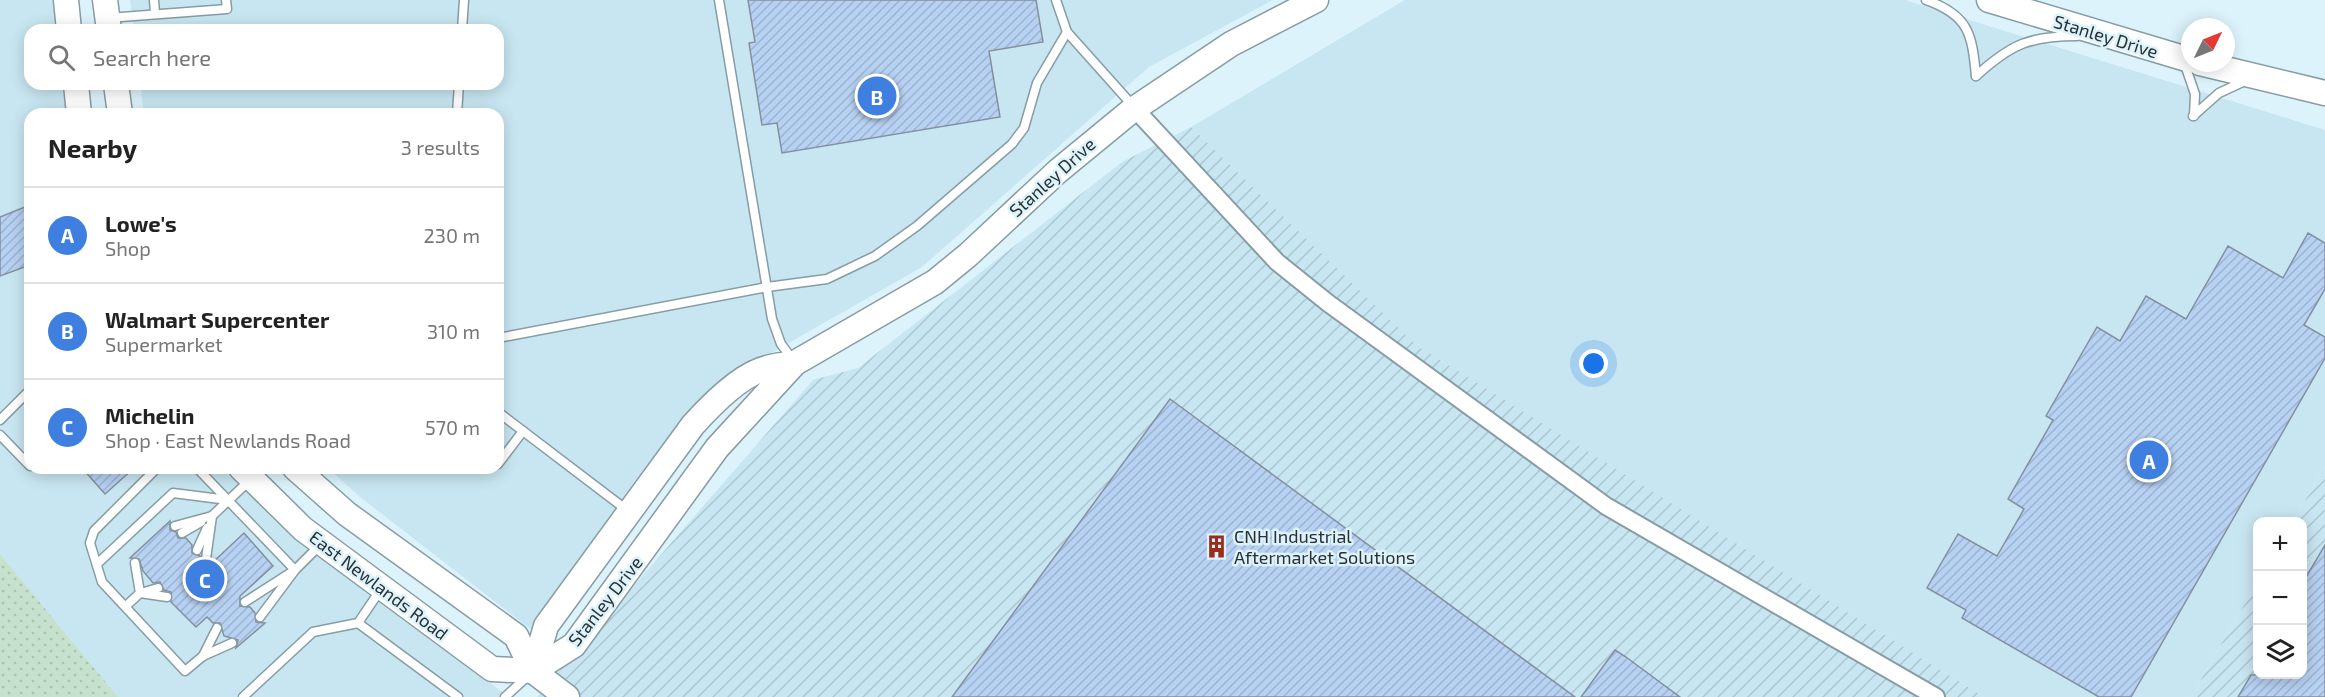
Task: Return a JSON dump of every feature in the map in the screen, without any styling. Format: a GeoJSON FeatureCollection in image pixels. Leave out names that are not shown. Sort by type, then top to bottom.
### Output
{"type":"FeatureCollection","features":[{"type":"Feature","properties":{"kind":"street"},"geometry":{"type":"LineString","coordinates":[[66,0],[68,24]]}},
{"type":"Feature","properties":{"kind":"street","name":"Stanley Drive"},"geometry":{"type":"LineString","coordinates":[[532,671],[574,645],[717,448],[795,363],[943,276],[1073,157],[1135,109],[1231,44],[1316,0]]}},
{"type":"Feature","properties":{"kind":"street","name":"Stanley Drive"},"geometry":{"type":"LineString","coordinates":[[1989,0],[2181,58]]}},
{"type":"Feature","properties":{"kind":"street","name":"Stanley Drive"},"geometry":{"type":"LineString","coordinates":[[2235,71],[2325,93]]}},
{"type":"Feature","properties":{"kind":"street"},"geometry":{"type":"LineString","coordinates":[[77,90],[78,108]]}},
{"type":"Feature","properties":{"kind":"street"},"geometry":{"type":"LineString","coordinates":[[117,90],[119,108]]}},
{"type":"Feature","properties":{"kind":"street"},"geometry":{"type":"LineString","coordinates":[[1135,109],[1277,262],[1328,303],[1606,506],[1936,697]]}},
{"type":"Feature","properties":{"kind":"street","name":"Stanley Drive"},"geometry":{"type":"LineString","coordinates":[[532,671],[546,626],[693,425],[719,398],[765,368],[795,363]]}},
{"type":"Feature","properties":{"kind":"street","name":"East Newlands Road"},"geometry":{"type":"LineString","coordinates":[[247,474],[278,507],[321,544],[492,669],[532,671]]}},
{"type":"Feature","properties":{"kind":"street","name":"East Newlands Road"},"geometry":{"type":"LineString","coordinates":[[303,474],[347,514],[516,636],[532,671],[567,697]]}},
{"type":"Feature","properties":{"kind":"lane"},"geometry":{"type":"LineString","coordinates":[[154,0],[155,13]]}},
{"type":"Feature","properties":{"kind":"lane"},"geometry":{"type":"LineString","coordinates":[[462,24],[464,0]]}},
{"type":"Feature","properties":{"kind":"lane"},"geometry":{"type":"LineString","coordinates":[[719,0],[772,320],[781,344],[795,363]]}},
{"type":"Feature","properties":{"kind":"lane"},"geometry":{"type":"LineString","coordinates":[[1056,0],[1067,32],[1135,109]]}},
{"type":"Feature","properties":{"kind":"lane"},"geometry":{"type":"LineString","coordinates":[[1926,0],[1953,12],[1966,26],[1972,41],[1976,76],[2008,50],[2033,38],[2102,36]]}},
{"type":"Feature","properties":{"kind":"lane"},"geometry":{"type":"LineString","coordinates":[[107,16],[227,4]]}},
{"type":"Feature","properties":{"kind":"lane"},"geometry":{"type":"LineString","coordinates":[[504,337],[767,287],[827,279],[875,256],[925,219],[1012,144],[1024,128],[1037,84],[1067,32]]}},
{"type":"Feature","properties":{"kind":"lane"},"geometry":{"type":"LineString","coordinates":[[2192,72],[2195,94],[2193,116],[2219,93],[2255,76]]}},
{"type":"Feature","properties":{"kind":"lane"},"geometry":{"type":"LineString","coordinates":[[457,108],[459,90]]}},
{"type":"Feature","properties":{"kind":"lane"},"geometry":{"type":"LineString","coordinates":[[0,420],[24,396]]}},
{"type":"Feature","properties":{"kind":"lane"},"geometry":{"type":"LineString","coordinates":[[504,417],[628,511]]}},
{"type":"Feature","properties":{"kind":"lane"},"geometry":{"type":"LineString","coordinates":[[504,456],[523,431]]}},
{"type":"Feature","properties":{"kind":"lane"},"geometry":{"type":"LineString","coordinates":[[0,435],[24,460]]}},
{"type":"Feature","properties":{"kind":"lane"},"geometry":{"type":"LineString","coordinates":[[152,474],[94,531],[90,543],[102,582],[185,671],[203,656],[232,643]]}},
{"type":"Feature","properties":{"kind":"lane"},"geometry":{"type":"LineString","coordinates":[[203,474],[295,570]]}},
{"type":"Feature","properties":{"kind":"lane"},"geometry":{"type":"LineString","coordinates":[[182,533],[212,516],[228,500],[245,474]]}},
{"type":"Feature","properties":{"kind":"lane"},"geometry":{"type":"LineString","coordinates":[[97,564],[174,493],[228,500]]}},
{"type":"Feature","properties":{"kind":"lane"},"geometry":{"type":"LineString","coordinates":[[175,526],[212,516]]}},
{"type":"Feature","properties":{"kind":"lane"},"geometry":{"type":"LineString","coordinates":[[197,550],[212,516]]}},
{"type":"Feature","properties":{"kind":"lane"},"geometry":{"type":"LineString","coordinates":[[206,559],[212,516]]}},
{"type":"Feature","properties":{"kind":"lane"},"geometry":{"type":"LineString","coordinates":[[260,617],[295,570],[321,544]]}},
{"type":"Feature","properties":{"kind":"lane"},"geometry":{"type":"LineString","coordinates":[[135,563],[140,593]]}},
{"type":"Feature","properties":{"kind":"lane"},"geometry":{"type":"LineString","coordinates":[[140,593],[142,570]]}},
{"type":"Feature","properties":{"kind":"lane"},"geometry":{"type":"LineString","coordinates":[[245,602],[295,570]]}},
{"type":"Feature","properties":{"kind":"lane"},"geometry":{"type":"LineString","coordinates":[[126,606],[140,593],[158,588]]}},
{"type":"Feature","properties":{"kind":"lane"},"geometry":{"type":"LineString","coordinates":[[243,697],[313,632],[358,623],[382,589]]}},
{"type":"Feature","properties":{"kind":"lane"},"geometry":{"type":"LineString","coordinates":[[140,593],[167,597]]}},
{"type":"Feature","properties":{"kind":"lane"},"geometry":{"type":"LineString","coordinates":[[358,623],[458,697]]}},
{"type":"Feature","properties":{"kind":"lane"},"geometry":{"type":"LineString","coordinates":[[203,656],[217,628]]}},
{"type":"Feature","properties":{"kind":"lane"},"geometry":{"type":"LineString","coordinates":[[505,697],[532,671]]}},
{"type":"Feature","properties":{"kind":"shaded area"},"geometry":{"type":"Polygon","coordinates":[[[0,0],[54,0],[57,24],[24,24],[24,90],[67,90],[70,108],[24,108],[24,474],[229,474],[276,522],[509,697],[118,697],[0,554],[0,0]]]}},
{"type":"Feature","properties":{"kind":"shaded area"},"geometry":{"type":"Polygon","coordinates":[[[130,0],[1273,0],[1149,67],[922,267],[722,381],[533,631],[360,497],[335,474],[504,474],[504,108],[143,108],[141,90],[504,90],[504,24],[133,24],[130,0]]]}},
{"type":"Feature","properties":{"kind":"shaded area"},"geometry":{"type":"Polygon","coordinates":[[[1405,0],[1905,0],[2325,130],[2325,467],[2295,517],[2253,517],[2253,589],[2191,697],[1984,697],[1416,346],[1191,127],[1405,0]]]}},
{"type":"Feature","properties":{"kind":"shaded area"},"geometry":{"type":"Polygon","coordinates":[[[1191,127],[1416,345],[1984,697],[537,697],[813,380],[858,368],[1122,162],[1191,127]]]}},
{"type":"Feature","properties":{"kind":"shaded area"},"geometry":{"type":"Polygon","coordinates":[[[2325,467],[2325,697],[2191,697],[2253,589],[2253,679],[2307,679],[2307,517],[2295,517],[2325,467]]]}},
{"type":"Feature","properties":{"kind":"green space"},"geometry":{"type":"Polygon","coordinates":[[[0,554],[118,697],[0,697],[0,554]]]}},
{"type":"Feature","properties":{"kind":"building"},"geometry":{"type":"Polygon","coordinates":[[[748,0],[1036,0],[1043,42],[989,51],[1000,117],[782,153],[777,123],[762,125],[749,43],[755,42],[748,0]]]}},
{"type":"Feature","properties":{"kind":"building"},"geometry":{"type":"Polygon","coordinates":[[[24,207],[24,267],[0,276],[0,217],[24,207]]]}},
{"type":"Feature","properties":{"kind":"building"},"geometry":{"type":"Polygon","coordinates":[[[2308,233],[2325,243],[2325,289],[2304,325],[2325,337],[2325,358],[2131,697],[2099,697],[1962,618],[1966,610],[1927,588],[1958,534],[1997,556],[2024,509],[2008,499],[2053,420],[2046,416],[2097,327],[2120,341],[2146,296],[2186,319],[2228,246],[2283,278],[2308,233]]]}},
{"type":"Feature","properties":{"kind":"building","name":"CNH Industrial Aftermarket Solutions"},"geometry":{"type":"Polygon","coordinates":[[[1170,399],[1575,697],[952,697],[1170,399]]]}},
{"type":"Feature","properties":{"kind":"building"},"geometry":{"type":"Polygon","coordinates":[[[87,474],[127,474],[105,494],[87,474]]]}},
{"type":"Feature","properties":{"kind":"building"},"geometry":{"type":"Polygon","coordinates":[[[170,521],[170,530],[176,532],[178,538],[186,538],[192,545],[192,553],[200,556],[203,564],[211,564],[244,533],[273,566],[240,596],[240,606],[250,607],[255,613],[256,622],[265,623],[236,648],[238,640],[224,636],[220,623],[213,623],[207,617],[196,627],[171,602],[171,592],[164,590],[160,582],[153,583],[143,571],[139,559],[130,558],[170,521]]]}},
{"type":"Feature","properties":{"kind":"building"},"geometry":{"type":"Polygon","coordinates":[[[2325,545],[2325,697],[2238,697],[2251,675],[2253,679],[2307,679],[2307,576],[2325,545]]]}},
{"type":"Feature","properties":{"kind":"building"},"geometry":{"type":"Polygon","coordinates":[[[1615,650],[1626,657],[1680,697],[1581,697],[1615,650]]]}},
{"type":"Feature","properties":{"kind":"place","name":"Walmart Supercenter"},"geometry":{"type":"Point","coordinates":[877,96]}},
{"type":"Feature","properties":{"kind":"place","name":"Lowe's"},"geometry":{"type":"Point","coordinates":[2149,460]}},
{"type":"Feature","properties":{"kind":"place","name":"CNH Industrial Aftermarket Solutions"},"geometry":{"type":"Point","coordinates":[1216,546]}},
{"type":"Feature","properties":{"kind":"place","name":"Michelin"},"geometry":{"type":"Point","coordinates":[205,579]}}]}
